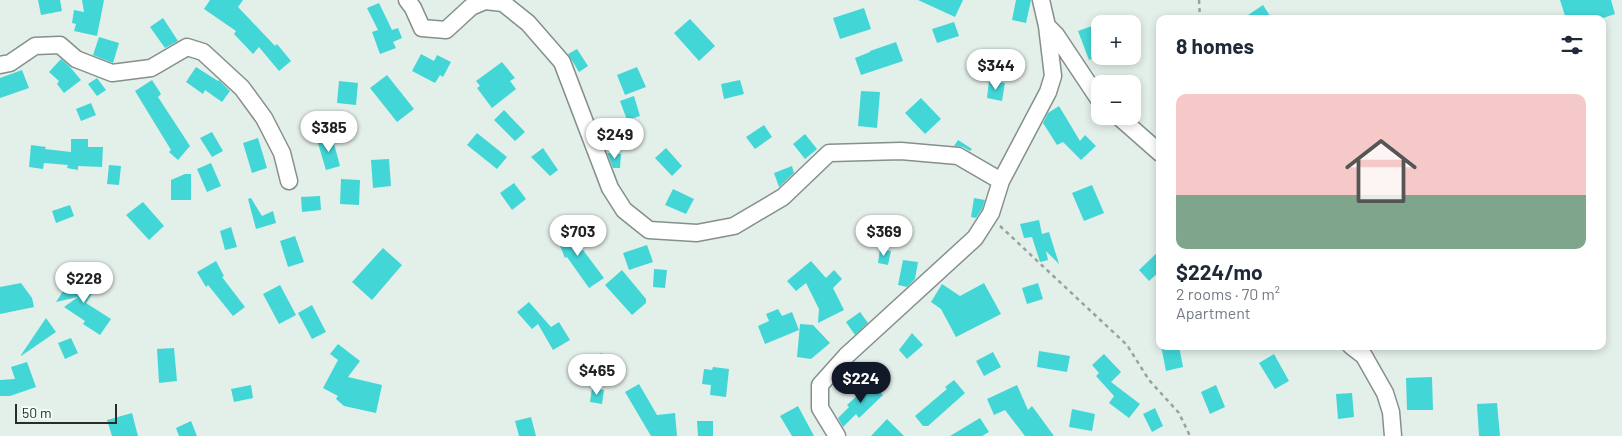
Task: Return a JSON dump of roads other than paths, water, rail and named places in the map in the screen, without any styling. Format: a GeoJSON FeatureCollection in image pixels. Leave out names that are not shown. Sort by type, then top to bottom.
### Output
{"type":"FeatureCollection","features":[{"type":"Feature","properties":{"kind":"street"},"geometry":{"type":"LineString","coordinates":[[407,0],[413,8],[422,28],[446,30],[472,7],[485,0],[503,2],[528,23],[562,62],[610,188],[624,210],[649,230],[697,233],[734,226],[783,197],[829,153],[900,151],[958,156],[1001,181]]}},
{"type":"Feature","properties":{"kind":"street"},"geometry":{"type":"LineString","coordinates":[[837,436],[820,408],[820,385],[846,356],[976,238],[990,213],[1001,181],[1048,92],[1053,76],[1047,26],[1041,0]]}},
{"type":"Feature","properties":{"kind":"street"},"geometry":{"type":"LineString","coordinates":[[1047,26],[1056,35],[1091,88]]}},
{"type":"Feature","properties":{"kind":"street"},"geometry":{"type":"LineString","coordinates":[[0,65],[10,63],[35,46],[60,45],[76,59],[112,73],[151,68],[186,47],[203,52],[242,88],[264,118],[282,153],[289,180]]}},
{"type":"Feature","properties":{"kind":"street"},"geometry":{"type":"LineString","coordinates":[[1128,125],[1156,149]]}},
{"type":"Feature","properties":{"kind":"street"},"geometry":{"type":"LineString","coordinates":[[1356,350],[1364,356],[1385,392],[1391,412],[1393,436]]}}]}
